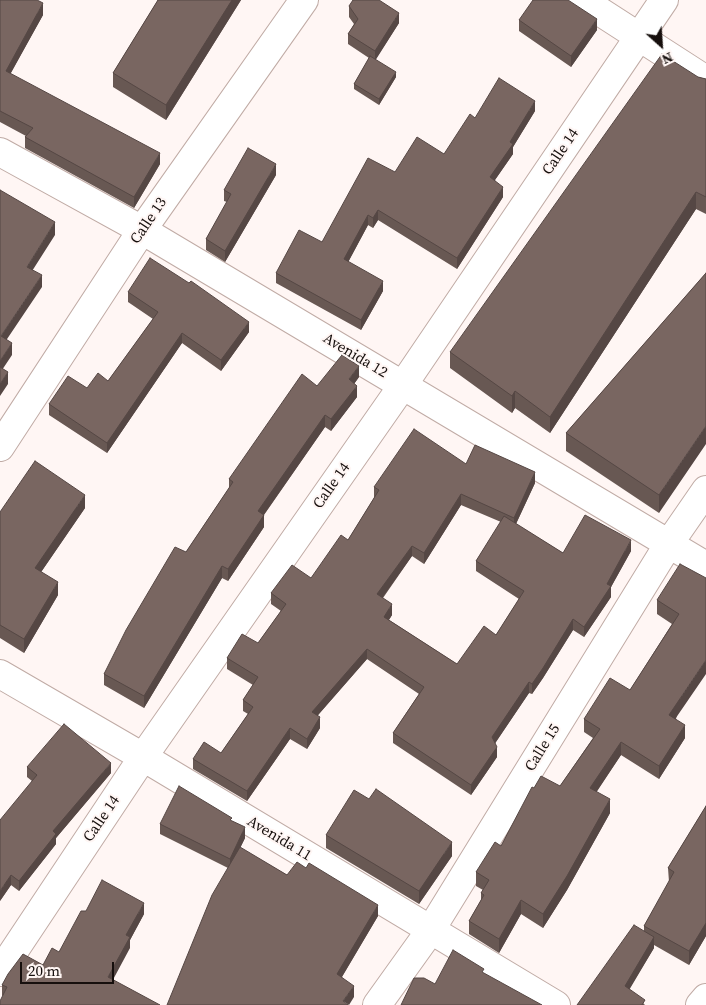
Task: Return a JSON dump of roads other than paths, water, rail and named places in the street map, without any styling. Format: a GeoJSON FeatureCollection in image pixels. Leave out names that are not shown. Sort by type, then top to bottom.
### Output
{"type":"FeatureCollection","features":[{"type":"Feature","properties":{"kind":"street","name":"Calle 13"},"geometry":{"type":"LineString","coordinates":[[0,447],[142,230],[304,0]]}},
{"type":"Feature","properties":{"kind":"street"},"geometry":{"type":"LineString","coordinates":[[582,0],[638,38],[706,80]]}},
{"type":"Feature","properties":{"kind":"street","name":"Calle 14"},"geometry":{"type":"LineString","coordinates":[[0,972],[143,757],[403,385],[664,0]]}},
{"type":"Feature","properties":{"kind":"street","name":"Avenida 12"},"geometry":{"type":"LineString","coordinates":[[0,152],[142,230],[706,566]]}},
{"type":"Feature","properties":{"kind":"street","name":"Calle 15"},"geometry":{"type":"LineString","coordinates":[[377,1005],[430,931],[668,545],[706,490]]}},
{"type":"Feature","properties":{"kind":"street","name":"Avenida 11"},"geometry":{"type":"LineString","coordinates":[[0,674],[143,757],[556,1005]]}},
{"type":"Feature","properties":{"kind":"street"},"geometry":{"type":"LineString","coordinates":[[700,1005],[706,998]]}}]}
